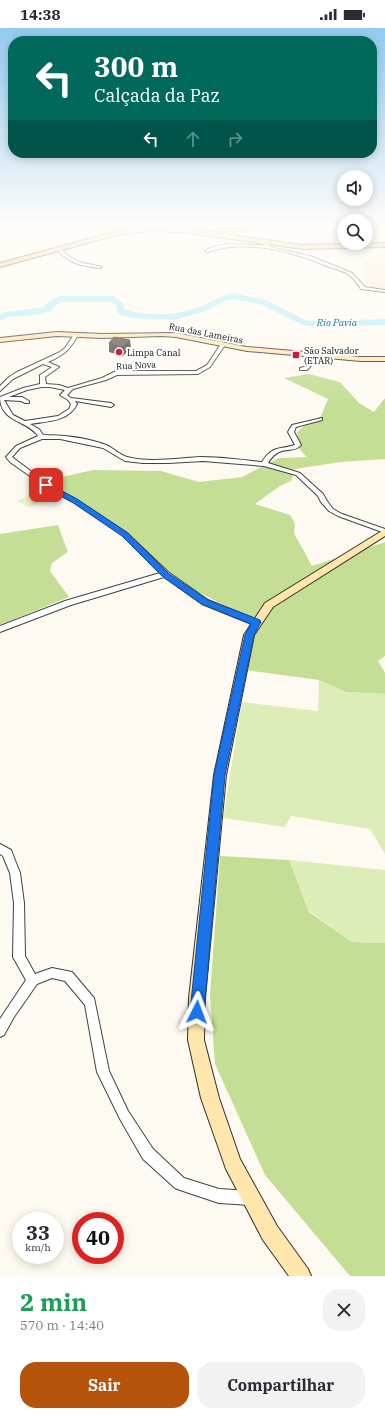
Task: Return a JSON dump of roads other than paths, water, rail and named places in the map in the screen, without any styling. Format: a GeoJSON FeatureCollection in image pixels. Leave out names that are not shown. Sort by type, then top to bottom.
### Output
{"type":"FeatureCollection","features":[{"type":"Feature","properties":{"kind":"street"},"geometry":{"type":"LineString","coordinates":[[361,286],[367,289],[385,291]]}},
{"type":"Feature","properties":{"kind":"street","name":"Rua das Lameiras"},"geometry":{"type":"LineString","coordinates":[[0,340],[57,334],[102,336],[162,334],[176,335],[223,345],[265,351],[318,356],[385,359]]}},
{"type":"Feature","properties":{"kind":"street"},"geometry":{"type":"LineString","coordinates":[[0,389],[12,378],[67,349],[77,334]]}},
{"type":"Feature","properties":{"kind":"street","name":"Rua Nova"},"geometry":{"type":"LineString","coordinates":[[71,387],[104,379],[116,373],[203,372],[207,369],[223,345]]}},
{"type":"Feature","properties":{"kind":"street"},"geometry":{"type":"LineString","coordinates":[[302,369],[305,370],[318,356]]}},
{"type":"Feature","properties":{"kind":"street"},"geometry":{"type":"LineString","coordinates":[[43,385],[42,376],[56,367],[44,362]]}},
{"type":"Feature","properties":{"kind":"street"},"geometry":{"type":"LineString","coordinates":[[0,399],[23,389],[43,385],[71,387]]}},
{"type":"Feature","properties":{"kind":"street"},"geometry":{"type":"LineString","coordinates":[[71,387],[63,395],[70,399],[110,405]]}},
{"type":"Feature","properties":{"kind":"street"},"geometry":{"type":"LineString","coordinates":[[0,399],[22,399],[27,402]]}},
{"type":"Feature","properties":{"kind":"street"},"geometry":{"type":"LineString","coordinates":[[0,399],[11,416],[37,430],[41,437]]}},
{"type":"Feature","properties":{"kind":"street"},"geometry":{"type":"LineString","coordinates":[[24,423],[65,416],[74,404],[70,399]]}},
{"type":"Feature","properties":{"kind":"street"},"geometry":{"type":"LineString","coordinates":[[264,464],[270,453],[274,451],[296,448],[298,445],[291,432],[294,426],[320,419]]}},
{"type":"Feature","properties":{"kind":"street"},"geometry":{"type":"LineString","coordinates":[[257,622],[205,602],[165,574],[125,534],[75,501],[46,485],[12,461],[9,457],[18,447],[41,437],[60,437],[105,447],[126,459],[168,462],[203,459],[264,464],[298,474],[321,495],[324,502],[331,510],[340,515],[385,531]]}},
{"type":"Feature","properties":{"kind":"street"},"geometry":{"type":"LineString","coordinates":[[301,1276],[270,1234],[232,1163],[210,1098],[196,1040],[198,998],[220,775],[249,635],[257,622],[269,605],[385,531]]}},
{"type":"Feature","properties":{"kind":"street"},"geometry":{"type":"LineString","coordinates":[[0,629],[68,602],[165,574]]}},
{"type":"Feature","properties":{"kind":"street"},"geometry":{"type":"LineString","coordinates":[[0,848],[7,853],[15,873],[19,902],[18,956],[33,980]]}},
{"type":"Feature","properties":{"kind":"street"},"geometry":{"type":"LineString","coordinates":[[0,1031],[10,1013],[33,980],[52,973],[68,976],[90,1002],[103,1072],[124,1115],[148,1154],[180,1183],[219,1196],[251,1198]]}},
{"type":"Feature","properties":{"kind":"waterway","name":"Rio Pavia"},"geometry":{"type":"LineString","coordinates":[[0,318],[6,314],[36,312],[48,309],[50,305],[59,299],[113,299],[120,305],[121,312],[132,315],[174,317],[200,310],[224,298],[233,296],[263,302],[303,322],[317,324],[385,322]]}},
{"type":"Feature","properties":{"kind":"place","name":"Limpa Canal"},"geometry":{"type":"Point","coordinates":[119,352]}},
{"type":"Feature","properties":{"kind":"place","name":"São Salvador (ETAR)"},"geometry":{"type":"Point","coordinates":[296,355]}}]}
